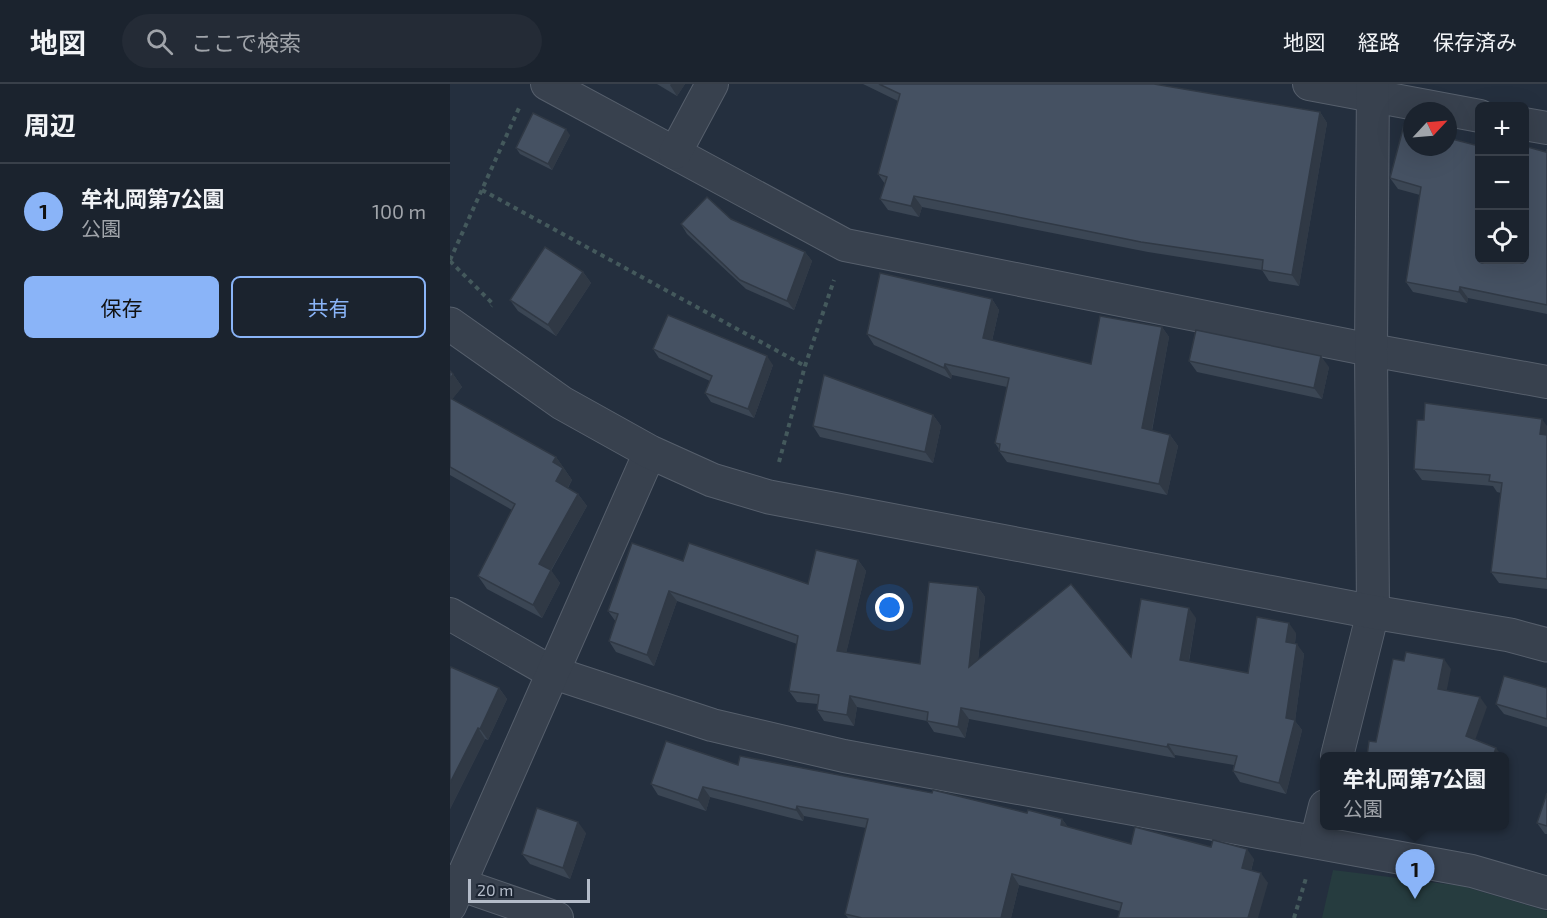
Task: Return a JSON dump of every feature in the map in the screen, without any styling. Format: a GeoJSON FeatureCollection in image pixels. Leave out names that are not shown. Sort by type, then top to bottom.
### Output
{"type":"FeatureCollection","features":[{"type":"Feature","properties":{"kind":"street"},"geometry":{"type":"LineString","coordinates":[[547,84],[845,245],[1371,350],[1547,382]]}},
{"type":"Feature","properties":{"kind":"street"},"geometry":{"type":"LineString","coordinates":[[675,153],[712,84]]}},
{"type":"Feature","properties":{"kind":"street"},"geometry":{"type":"LineString","coordinates":[[1309,84],[1373,90],[1475,115]]}},
{"type":"Feature","properties":{"kind":"street"},"geometry":{"type":"LineString","coordinates":[[1338,752],[1373,612],[1371,350],[1373,90]]}},
{"type":"Feature","properties":{"kind":"street"},"geometry":{"type":"LineString","coordinates":[[1529,125],[1547,128]]}},
{"type":"Feature","properties":{"kind":"street"},"geometry":{"type":"LineString","coordinates":[[450,324],[562,403],[650,452],[712,480],[769,497],[1373,612],[1510,635],[1547,645]]}},
{"type":"Feature","properties":{"kind":"street"},"geometry":{"type":"LineString","coordinates":[[557,918],[453,891],[650,452]]}},
{"type":"Feature","properties":{"kind":"street"},"geometry":{"type":"LineString","coordinates":[[450,614],[551,672],[712,725],[844,756],[1472,871],[1547,893]]}},
{"type":"Feature","properties":{"kind":"street"},"geometry":{"type":"LineString","coordinates":[[1316,842],[1320,826]]}},
{"type":"Feature","properties":{"kind":"path"},"geometry":{"type":"LineString","coordinates":[[450,260],[520,105]]}},
{"type":"Feature","properties":{"kind":"path"},"geometry":{"type":"LineString","coordinates":[[482,190],[805,366]]}},
{"type":"Feature","properties":{"kind":"path"},"geometry":{"type":"LineString","coordinates":[[769,497],[805,366],[845,245]]}},
{"type":"Feature","properties":{"kind":"green space"},"geometry":{"type":"Polygon","coordinates":[[[1333,870],[1462,886],[1547,911],[1547,918],[1322,918],[1333,870]]]}},
{"type":"Feature","properties":{"kind":"building"},"geometry":{"type":"Polygon","coordinates":[[[879,84],[1154,84],[1320,112],[1292,275],[1262,270],[1263,260],[1141,242],[914,196],[911,206],[880,199],[887,177],[878,174],[900,94],[879,84]]]}},
{"type":"Feature","properties":{"kind":"building"},"geometry":{"type":"Polygon","coordinates":[[[533,113],[566,129],[548,164],[516,148],[533,113]]]}},
{"type":"Feature","properties":{"kind":"building"},"geometry":{"type":"Polygon","coordinates":[[[1403,129],[1403,156],[1457,156],[1457,140],[1475,145],[1475,264],[1529,264],[1529,147],[1546,152],[1547,149],[1547,305],[1460,287],[1459,292],[1406,282],[1421,187],[1390,178],[1403,129]]]}},
{"type":"Feature","properties":{"kind":"building"},"geometry":{"type":"Polygon","coordinates":[[[707,197],[731,219],[805,252],[787,301],[740,280],[681,224],[707,197]]]}},
{"type":"Feature","properties":{"kind":"building"},"geometry":{"type":"Polygon","coordinates":[[[545,247],[583,272],[548,325],[510,300],[545,247]]]}},
{"type":"Feature","properties":{"kind":"building"},"geometry":{"type":"Polygon","coordinates":[[[880,273],[992,299],[983,338],[1091,364],[1100,316],[1162,327],[1142,428],[1170,435],[1159,484],[999,451],[1000,444],[995,443],[1009,378],[945,364],[944,368],[867,334],[880,273]]]}},
{"type":"Feature","properties":{"kind":"building"},"geometry":{"type":"Polygon","coordinates":[[[668,315],[767,356],[748,409],[705,393],[712,376],[653,349],[668,315]]]}},
{"type":"Feature","properties":{"kind":"building"},"geometry":{"type":"Polygon","coordinates":[[[1196,330],[1321,356],[1314,388],[1189,361],[1196,330]]]}},
{"type":"Feature","properties":{"kind":"building"},"geometry":{"type":"Polygon","coordinates":[[[824,375],[933,415],[925,452],[813,426],[824,375]]]}},
{"type":"Feature","properties":{"kind":"building"},"geometry":{"type":"Polygon","coordinates":[[[450,398],[556,457],[553,462],[563,468],[556,481],[578,494],[539,564],[551,570],[533,605],[478,576],[515,504],[450,467],[450,398]]]}},
{"type":"Feature","properties":{"kind":"building"},"geometry":{"type":"Polygon","coordinates":[[[1425,403],[1542,419],[1540,434],[1547,435],[1547,579],[1491,572],[1502,483],[1489,481],[1490,475],[1414,469],[1417,420],[1424,420],[1425,403]]]}},
{"type":"Feature","properties":{"kind":"building"},"geometry":{"type":"Polygon","coordinates":[[[632,543],[683,561],[689,543],[808,584],[816,550],[858,560],[837,651],[920,664],[929,582],[978,587],[969,667],[1071,584],[1131,657],[1141,599],[1189,608],[1180,660],[1248,673],[1257,617],[1289,623],[1286,642],[1297,644],[1286,718],[1295,720],[1279,783],[1233,771],[1237,756],[1168,744],[1167,747],[961,708],[958,727],[927,721],[928,712],[850,696],[847,715],[817,710],[819,695],[789,691],[798,636],[669,591],[647,655],[609,641],[618,614],[608,611],[632,543]]]}},
{"type":"Feature","properties":{"kind":"building"},"geometry":{"type":"Polygon","coordinates":[[[1406,652],[1444,659],[1438,689],[1480,697],[1466,736],[1496,748],[1494,752],[1368,752],[1369,741],[1376,742],[1393,659],[1404,661],[1406,652]]]}},
{"type":"Feature","properties":{"kind":"building"},"geometry":{"type":"Polygon","coordinates":[[[451,667],[499,688],[480,729],[478,728],[450,783],[450,669],[451,667]]]}},
{"type":"Feature","properties":{"kind":"building"},"geometry":{"type":"Polygon","coordinates":[[[1504,676],[1547,688],[1547,719],[1496,704],[1504,676]]]}},
{"type":"Feature","properties":{"kind":"building"},"geometry":{"type":"Polygon","coordinates":[[[666,741],[738,765],[740,756],[932,793],[933,790],[1027,813],[1028,810],[1062,819],[1061,825],[1131,844],[1135,827],[1211,847],[1213,840],[1247,849],[1242,868],[1261,873],[1248,918],[1118,918],[1122,903],[1012,874],[1001,918],[862,918],[845,914],[868,819],[797,806],[796,810],[703,787],[698,800],[651,784],[666,741]]]}},
{"type":"Feature","properties":{"kind":"building"},"geometry":{"type":"Polygon","coordinates":[[[1547,793],[1547,826],[1537,823],[1547,793]]]}},
{"type":"Feature","properties":{"kind":"building"},"geometry":{"type":"Polygon","coordinates":[[[537,808],[578,822],[563,868],[522,854],[537,808]]]}},
{"type":"Feature","properties":{"kind":"place","name":"牟礼岡第7公園"},"geometry":{"type":"Point","coordinates":[1415,899]}}]}
